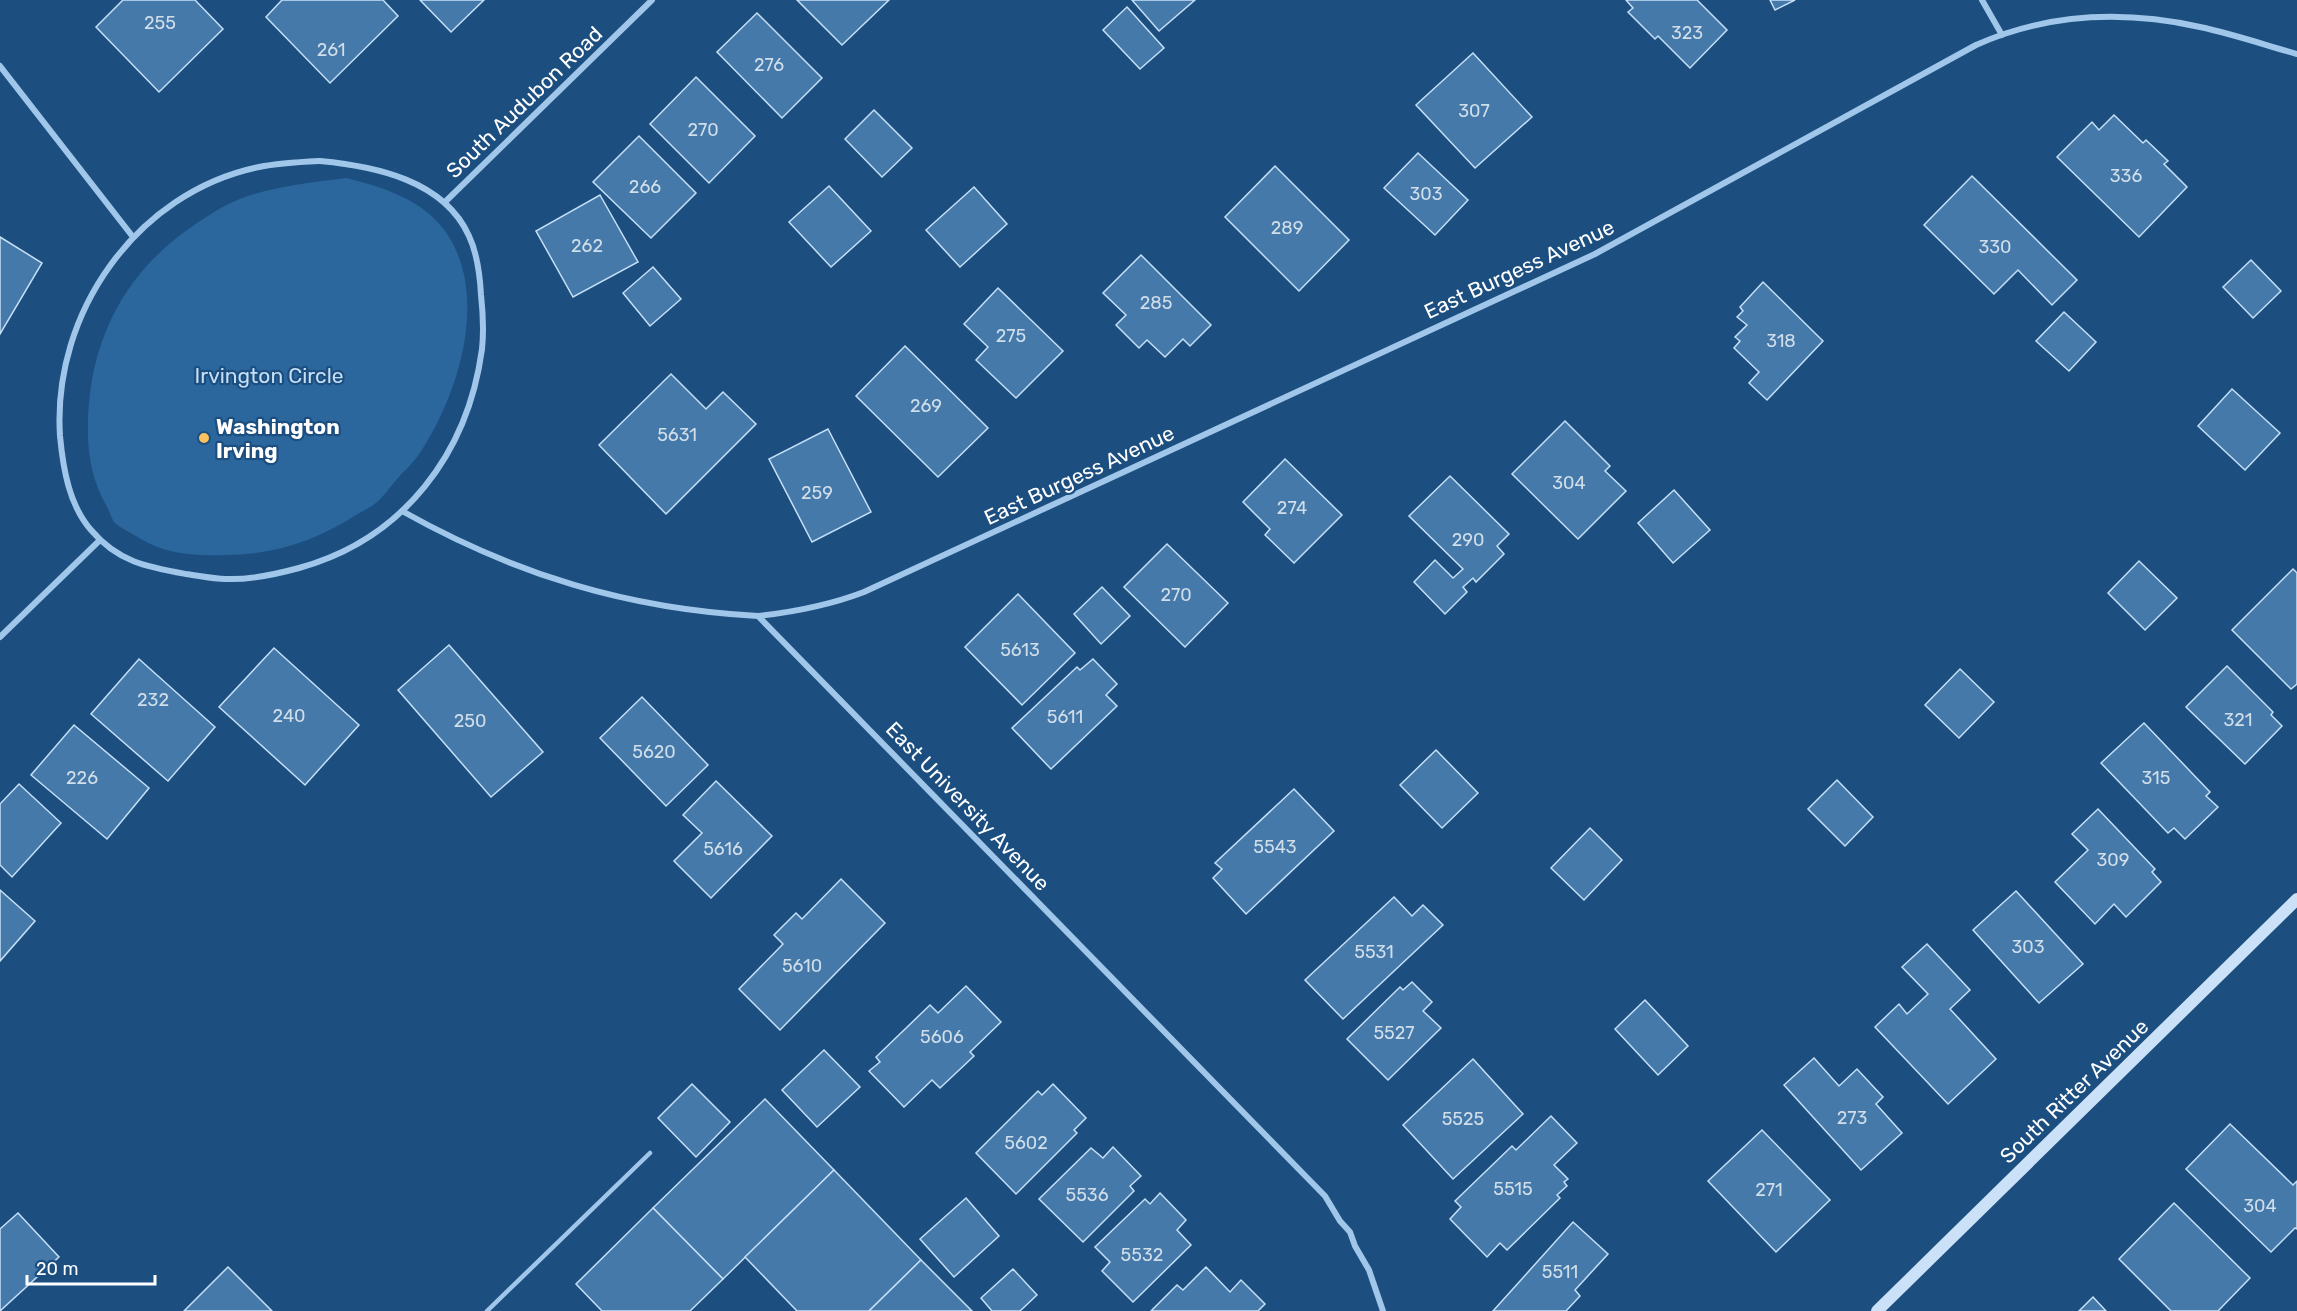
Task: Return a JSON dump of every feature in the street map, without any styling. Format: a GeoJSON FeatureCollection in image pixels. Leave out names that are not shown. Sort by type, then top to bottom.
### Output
{"type":"FeatureCollection","features":[{"type":"Feature","properties":{"kind":"street","name":"South Audubon Road"},"geometry":{"type":"LineString","coordinates":[[445,202],[652,0]]}},
{"type":"Feature","properties":{"kind":"street"},"geometry":{"type":"LineString","coordinates":[[1982,0],[2002,35]]}},
{"type":"Feature","properties":{"kind":"street","name":"East Burgess Avenue"},"geometry":{"type":"LineString","coordinates":[[758,616],[794,612],[840,601],[864,592],[1595,254],[1966,51],[2002,35],[2061,19],[2101,15],[2200,27],[2297,54]]}},
{"type":"Feature","properties":{"kind":"street"},"geometry":{"type":"LineString","coordinates":[[0,66],[133,237]]}},
{"type":"Feature","properties":{"kind":"street"},"geometry":{"type":"LineString","coordinates":[[299,162],[339,163],[380,170],[400,176],[445,202],[469,236],[480,275],[484,334],[478,375],[460,430],[429,481],[402,512],[371,535],[321,562],[268,575],[230,580],[146,567],[127,560],[100,540],[81,518],[65,472],[59,418],[61,397],[72,339],[88,300],[108,267],[133,237],[165,210],[201,188],[259,167],[299,162]]}},
{"type":"Feature","properties":{"kind":"street"},"geometry":{"type":"LineString","coordinates":[[402,512],[499,560],[593,591],[641,603],[758,616]]}},
{"type":"Feature","properties":{"kind":"street"},"geometry":{"type":"LineString","coordinates":[[0,637],[100,540]]}},
{"type":"Feature","properties":{"kind":"street","name":"East University Avenue"},"geometry":{"type":"LineString","coordinates":[[758,616],[1325,1196],[1340,1221],[1350,1232],[1354,1246],[1368,1270],[1383,1311]]}},
{"type":"Feature","properties":{"kind":"street","name":"South Ritter Avenue"},"geometry":{"type":"LineString","coordinates":[[1877,1311],[2297,899]]}},
{"type":"Feature","properties":{"kind":"lane"},"geometry":{"type":"LineString","coordinates":[[487,1311],[650,1153]]}},
{"type":"Feature","properties":{"kind":"green space","name":"Irvington Circle"},"geometry":{"type":"Polygon","coordinates":[[[346,178],[387,190],[425,210],[445,231],[459,257],[466,285],[467,315],[464,346],[445,406],[417,457],[372,506],[326,532],[278,549],[244,554],[182,553],[150,544],[119,526],[114,522],[95,480],[88,437],[89,406],[100,349],[123,298],[140,274],[160,253],[183,233],[225,206],[266,191],[346,178]]]}},
{"type":"Feature","properties":{"kind":"building"},"geometry":{"type":"Polygon","coordinates":[[[123,0],[195,0],[223,29],[159,92],[96,27],[123,0]]]}},
{"type":"Feature","properties":{"kind":"building"},"geometry":{"type":"Polygon","coordinates":[[[282,0],[383,0],[398,16],[330,83],[266,17],[282,0]]]}},
{"type":"Feature","properties":{"kind":"building"},"geometry":{"type":"Polygon","coordinates":[[[420,0],[484,0],[451,32],[420,0]]]}},
{"type":"Feature","properties":{"kind":"building"},"geometry":{"type":"Polygon","coordinates":[[[797,0],[889,0],[842,45],[797,0]]]}},
{"type":"Feature","properties":{"kind":"building"},"geometry":{"type":"Polygon","coordinates":[[[1132,0],[1195,0],[1159,31],[1132,0]]]}},
{"type":"Feature","properties":{"kind":"building"},"geometry":{"type":"Polygon","coordinates":[[[1626,0],[1697,0],[1727,30],[1690,68],[1658,36],[1655,39],[1628,12],[1633,8],[1626,0]]]}},
{"type":"Feature","properties":{"kind":"building"},"geometry":{"type":"Polygon","coordinates":[[[1770,0],[1795,0],[1775,10],[1770,0]]]}},
{"type":"Feature","properties":{"kind":"building"},"geometry":{"type":"Polygon","coordinates":[[[1127,7],[1164,48],[1140,69],[1103,30],[1127,7]]]}},
{"type":"Feature","properties":{"kind":"building"},"geometry":{"type":"Polygon","coordinates":[[[757,13],[822,78],[782,118],[717,52],[757,13]]]}},
{"type":"Feature","properties":{"kind":"building"},"geometry":{"type":"Polygon","coordinates":[[[1473,53],[1532,117],[1475,168],[1416,105],[1473,53]]]}},
{"type":"Feature","properties":{"kind":"building"},"geometry":{"type":"Polygon","coordinates":[[[696,77],[755,136],[709,183],[650,124],[696,77]]]}},
{"type":"Feature","properties":{"kind":"building"},"geometry":{"type":"Polygon","coordinates":[[[874,110],[912,148],[882,177],[845,139],[874,110]]]}},
{"type":"Feature","properties":{"kind":"building"},"geometry":{"type":"Polygon","coordinates":[[[2114,115],[2143,143],[2146,140],[2168,161],[2164,164],[2187,187],[2139,237],[2057,157],[2092,122],[2099,130],[2114,115]]]}},
{"type":"Feature","properties":{"kind":"building"},"geometry":{"type":"Polygon","coordinates":[[[639,136],[696,193],[651,238],[593,182],[639,136]]]}},
{"type":"Feature","properties":{"kind":"building"},"geometry":{"type":"Polygon","coordinates":[[[1418,153],[1468,200],[1435,235],[1384,188],[1418,153]]]}},
{"type":"Feature","properties":{"kind":"building"},"geometry":{"type":"Polygon","coordinates":[[[1275,166],[1349,240],[1299,291],[1225,217],[1275,166]]]}},
{"type":"Feature","properties":{"kind":"building"},"geometry":{"type":"Polygon","coordinates":[[[1972,176],[2077,280],[2052,305],[2018,270],[1994,294],[1924,225],[1972,176]]]}},
{"type":"Feature","properties":{"kind":"building"},"geometry":{"type":"Polygon","coordinates":[[[829,186],[871,231],[831,267],[789,222],[829,186]]]}},
{"type":"Feature","properties":{"kind":"building"},"geometry":{"type":"Polygon","coordinates":[[[974,187],[1007,224],[960,267],[926,230],[974,187]]]}},
{"type":"Feature","properties":{"kind":"building"},"geometry":{"type":"Polygon","coordinates":[[[600,195],[638,262],[573,297],[536,231],[600,195]]]}},
{"type":"Feature","properties":{"kind":"building"},"geometry":{"type":"Polygon","coordinates":[[[0,237],[42,263],[0,334],[0,237]]]}},
{"type":"Feature","properties":{"kind":"building"},"geometry":{"type":"Polygon","coordinates":[[[1141,255],[1211,325],[1190,346],[1183,339],[1165,357],[1147,340],[1139,348],[1116,325],[1126,315],[1103,293],[1141,255]]]}},
{"type":"Feature","properties":{"kind":"building"},"geometry":{"type":"Polygon","coordinates":[[[2251,260],[2281,291],[2253,318],[2223,287],[2251,260]]]}},
{"type":"Feature","properties":{"kind":"building"},"geometry":{"type":"Polygon","coordinates":[[[653,267],[681,299],[650,326],[623,293],[653,267]]]}},
{"type":"Feature","properties":{"kind":"building"},"geometry":{"type":"Polygon","coordinates":[[[1763,282],[1823,341],[1767,400],[1749,383],[1759,372],[1734,348],[1740,341],[1735,337],[1747,325],[1737,317],[1743,311],[1740,307],[1763,282]]]}},
{"type":"Feature","properties":{"kind":"building"},"geometry":{"type":"Polygon","coordinates":[[[998,288],[1063,351],[1016,398],[976,360],[988,347],[964,324],[998,288]]]}},
{"type":"Feature","properties":{"kind":"building"},"geometry":{"type":"Polygon","coordinates":[[[2064,312],[2096,342],[2069,371],[2036,341],[2064,312]]]}},
{"type":"Feature","properties":{"kind":"building"},"geometry":{"type":"Polygon","coordinates":[[[905,346],[988,428],[938,477],[856,396],[905,346]]]}},
{"type":"Feature","properties":{"kind":"building"},"geometry":{"type":"Polygon","coordinates":[[[671,374],[706,409],[723,392],[756,424],[666,514],[599,445],[671,374]]]}},
{"type":"Feature","properties":{"kind":"building"},"geometry":{"type":"Polygon","coordinates":[[[2232,389],[2280,433],[2245,470],[2198,426],[2232,389]]]}},
{"type":"Feature","properties":{"kind":"building"},"geometry":{"type":"Polygon","coordinates":[[[1565,421],[1610,466],[1605,471],[1626,491],[1578,539],[1512,474],[1565,421]]]}},
{"type":"Feature","properties":{"kind":"building"},"geometry":{"type":"Polygon","coordinates":[[[828,429],[871,512],[812,542],[769,459],[828,429]]]}},
{"type":"Feature","properties":{"kind":"building"},"geometry":{"type":"Polygon","coordinates":[[[1285,459],[1342,515],[1294,563],[1265,535],[1270,529],[1243,502],[1285,459]]]}},
{"type":"Feature","properties":{"kind":"building"},"geometry":{"type":"Polygon","coordinates":[[[1450,476],[1509,534],[1497,546],[1504,554],[1476,582],[1473,578],[1463,587],[1467,592],[1445,614],[1414,582],[1435,560],[1453,578],[1463,569],[1409,516],[1450,476]]]}},
{"type":"Feature","properties":{"kind":"building"},"geometry":{"type":"Polygon","coordinates":[[[1674,490],[1710,530],[1673,563],[1638,523],[1674,490]]]}},
{"type":"Feature","properties":{"kind":"building"},"geometry":{"type":"Polygon","coordinates":[[[1167,544],[1228,603],[1185,647],[1124,587],[1167,544]]]}},
{"type":"Feature","properties":{"kind":"building"},"geometry":{"type":"Polygon","coordinates":[[[2139,561],[2177,598],[2145,630],[2108,593],[2139,561]]]}},
{"type":"Feature","properties":{"kind":"building"},"geometry":{"type":"Polygon","coordinates":[[[2293,569],[2297,573],[2297,684],[2291,689],[2232,630],[2293,569]]]}},
{"type":"Feature","properties":{"kind":"building"},"geometry":{"type":"Polygon","coordinates":[[[1102,587],[1130,616],[1101,644],[1074,614],[1102,587]]]}},
{"type":"Feature","properties":{"kind":"building"},"geometry":{"type":"Polygon","coordinates":[[[1018,594],[1075,653],[1022,705],[965,647],[1018,594]]]}},
{"type":"Feature","properties":{"kind":"building"},"geometry":{"type":"Polygon","coordinates":[[[449,645],[543,752],[491,797],[398,690],[449,645]]]}},
{"type":"Feature","properties":{"kind":"building"},"geometry":{"type":"Polygon","coordinates":[[[274,648],[359,725],[305,785],[219,707],[274,648]]]}},
{"type":"Feature","properties":{"kind":"building"},"geometry":{"type":"Polygon","coordinates":[[[139,659],[215,727],[168,781],[91,714],[139,659]]]}},
{"type":"Feature","properties":{"kind":"building"},"geometry":{"type":"Polygon","coordinates":[[[1093,659],[1117,684],[1106,695],[1117,706],[1051,769],[1012,728],[1077,667],[1080,670],[1093,659]]]}},
{"type":"Feature","properties":{"kind":"building"},"geometry":{"type":"Polygon","coordinates":[[[2227,666],[2273,712],[2271,715],[2282,726],[2245,764],[2186,707],[2227,666]]]}},
{"type":"Feature","properties":{"kind":"building"},"geometry":{"type":"Polygon","coordinates":[[[1960,669],[1994,702],[1959,738],[1925,705],[1960,669]]]}},
{"type":"Feature","properties":{"kind":"building"},"geometry":{"type":"Polygon","coordinates":[[[642,697],[708,765],[666,806],[600,738],[642,697]]]}},
{"type":"Feature","properties":{"kind":"building"},"geometry":{"type":"Polygon","coordinates":[[[2144,723],[2210,792],[2206,796],[2218,807],[2185,839],[2174,828],[2168,833],[2101,763],[2144,723]]]}},
{"type":"Feature","properties":{"kind":"building"},"geometry":{"type":"Polygon","coordinates":[[[74,725],[149,788],[107,839],[31,775],[74,725]]]}},
{"type":"Feature","properties":{"kind":"building"},"geometry":{"type":"Polygon","coordinates":[[[1436,750],[1478,793],[1442,828],[1400,785],[1436,750]]]}},
{"type":"Feature","properties":{"kind":"building"},"geometry":{"type":"Polygon","coordinates":[[[1837,780],[1873,817],[1845,846],[1808,809],[1837,780]]]}},
{"type":"Feature","properties":{"kind":"building"},"geometry":{"type":"Polygon","coordinates":[[[716,781],[772,836],[711,898],[674,861],[702,833],[683,815],[716,781]]]}},
{"type":"Feature","properties":{"kind":"building"},"geometry":{"type":"Polygon","coordinates":[[[19,784],[61,823],[12,877],[0,865],[0,804],[19,784]]]}},
{"type":"Feature","properties":{"kind":"building"},"geometry":{"type":"Polygon","coordinates":[[[1294,789],[1334,831],[1246,914],[1213,878],[1222,869],[1215,863],[1294,789]]]}},
{"type":"Feature","properties":{"kind":"building"},"geometry":{"type":"Polygon","coordinates":[[[2098,809],[2155,869],[2152,872],[2161,882],[2126,917],[2114,904],[2095,924],[2055,882],[2088,850],[2072,834],[2098,809]]]}},
{"type":"Feature","properties":{"kind":"building"},"geometry":{"type":"Polygon","coordinates":[[[1590,828],[1622,860],[1584,900],[1551,868],[1590,828]]]}},
{"type":"Feature","properties":{"kind":"building"},"geometry":{"type":"Polygon","coordinates":[[[841,879],[885,923],[780,1030],[739,989],[783,944],[774,935],[796,913],[802,919],[841,879]]]}},
{"type":"Feature","properties":{"kind":"building"},"geometry":{"type":"Polygon","coordinates":[[[0,890],[35,921],[0,961],[0,890]]]}},
{"type":"Feature","properties":{"kind":"building"},"geometry":{"type":"Polygon","coordinates":[[[2016,891],[2083,964],[2039,1003],[1973,930],[2016,891]]]}},
{"type":"Feature","properties":{"kind":"building"},"geometry":{"type":"Polygon","coordinates":[[[1394,897],[1412,916],[1423,905],[1443,925],[1343,1019],[1305,980],[1394,897]]]}},
{"type":"Feature","properties":{"kind":"building"},"geometry":{"type":"Polygon","coordinates":[[[1927,944],[1970,990],[1950,1009],[1996,1059],[1948,1104],[1875,1027],[1899,1004],[1907,1014],[1928,994],[1902,967],[1927,944]]]}},
{"type":"Feature","properties":{"kind":"building"},"geometry":{"type":"Polygon","coordinates":[[[1412,982],[1432,1002],[1423,1011],[1441,1028],[1388,1080],[1347,1039],[1400,987],[1403,990],[1412,982]]]}},
{"type":"Feature","properties":{"kind":"building"},"geometry":{"type":"Polygon","coordinates":[[[966,986],[1001,1022],[970,1052],[974,1056],[940,1088],[932,1080],[904,1107],[869,1071],[880,1062],[876,1057],[930,1005],[938,1013],[966,986]]]}},
{"type":"Feature","properties":{"kind":"building"},"geometry":{"type":"Polygon","coordinates":[[[1645,1000],[1688,1046],[1658,1075],[1615,1029],[1645,1000]]]}},
{"type":"Feature","properties":{"kind":"building"},"geometry":{"type":"Polygon","coordinates":[[[824,1050],[860,1087],[817,1127],[782,1090],[824,1050]]]}},
{"type":"Feature","properties":{"kind":"building"},"geometry":{"type":"Polygon","coordinates":[[[1814,1058],[1839,1086],[1857,1069],[1883,1097],[1876,1104],[1902,1133],[1861,1170],[1784,1085],[1814,1058]]]}},
{"type":"Feature","properties":{"kind":"building"},"geometry":{"type":"Polygon","coordinates":[[[1473,1059],[1523,1114],[1453,1179],[1403,1125],[1473,1059]]]}},
{"type":"Feature","properties":{"kind":"building"},"geometry":{"type":"Polygon","coordinates":[[[692,1084],[730,1122],[696,1157],[658,1118],[692,1084]]]}},
{"type":"Feature","properties":{"kind":"building"},"geometry":{"type":"Polygon","coordinates":[[[1053,1084],[1086,1118],[1074,1130],[1077,1133],[1016,1194],[976,1153],[1038,1091],[1042,1095],[1053,1084]]]}},
{"type":"Feature","properties":{"kind":"building"},"geometry":{"type":"Polygon","coordinates":[[[765,1099],[834,1170],[723,1279],[653,1208],[765,1099]]]}},
{"type":"Feature","properties":{"kind":"building"},"geometry":{"type":"Polygon","coordinates":[[[1551,1116],[1577,1143],[1554,1165],[1568,1179],[1564,1182],[1567,1186],[1557,1195],[1560,1198],[1507,1250],[1500,1243],[1487,1257],[1450,1219],[1461,1207],[1455,1201],[1512,1146],[1516,1150],[1551,1116]]]}},
{"type":"Feature","properties":{"kind":"building"},"geometry":{"type":"Polygon","coordinates":[[[2230,1124],[2293,1185],[2297,1181],[2297,1229],[2295,1228],[2271,1252],[2186,1169],[2230,1124]]]}},
{"type":"Feature","properties":{"kind":"building"},"geometry":{"type":"Polygon","coordinates":[[[1762,1130],[1830,1200],[1776,1252],[1708,1181],[1762,1130]]]}},
{"type":"Feature","properties":{"kind":"building"},"geometry":{"type":"Polygon","coordinates":[[[1113,1147],[1141,1176],[1130,1186],[1134,1191],[1083,1242],[1039,1199],[1091,1148],[1103,1158],[1113,1147]]]}},
{"type":"Feature","properties":{"kind":"building"},"geometry":{"type":"Polygon","coordinates":[[[834,1170],[921,1260],[869,1311],[797,1311],[745,1257],[834,1170]]]}},
{"type":"Feature","properties":{"kind":"building"},"geometry":{"type":"Polygon","coordinates":[[[1160,1193],[1186,1220],[1177,1230],[1191,1245],[1133,1302],[1102,1271],[1110,1262],[1095,1247],[1145,1199],[1150,1204],[1160,1193]]]}},
{"type":"Feature","properties":{"kind":"building"},"geometry":{"type":"Polygon","coordinates":[[[966,1198],[999,1236],[954,1277],[920,1239],[966,1198]]]}},
{"type":"Feature","properties":{"kind":"building"},"geometry":{"type":"Polygon","coordinates":[[[2174,1203],[2250,1278],[2218,1311],[2171,1311],[2119,1259],[2174,1203]]]}},
{"type":"Feature","properties":{"kind":"building"},"geometry":{"type":"Polygon","coordinates":[[[653,1208],[723,1279],[690,1311],[602,1311],[576,1284],[653,1208]]]}},
{"type":"Feature","properties":{"kind":"building"},"geometry":{"type":"Polygon","coordinates":[[[18,1213],[59,1257],[0,1311],[0,1229],[18,1213]]]}},
{"type":"Feature","properties":{"kind":"building"},"geometry":{"type":"Polygon","coordinates":[[[1573,1222],[1608,1254],[1575,1290],[1580,1296],[1566,1311],[1493,1311],[1573,1222]]]}},
{"type":"Feature","properties":{"kind":"building"},"geometry":{"type":"Polygon","coordinates":[[[921,1260],[972,1311],[869,1311],[921,1260]]]}},
{"type":"Feature","properties":{"kind":"building"},"geometry":{"type":"Polygon","coordinates":[[[228,1267],[272,1311],[184,1311],[228,1267]]]}},
{"type":"Feature","properties":{"kind":"building"},"geometry":{"type":"Polygon","coordinates":[[[1206,1267],[1230,1292],[1241,1280],[1265,1304],[1258,1311],[1151,1311],[1177,1285],[1183,1290],[1206,1267]]]}},
{"type":"Feature","properties":{"kind":"building"},"geometry":{"type":"Polygon","coordinates":[[[1013,1269],[1037,1295],[1020,1311],[992,1311],[981,1298],[1013,1269]]]}},
{"type":"Feature","properties":{"kind":"building"},"geometry":{"type":"Polygon","coordinates":[[[2093,1297],[2106,1311],[2079,1311],[2093,1297]]]}},
{"type":"Feature","properties":{"kind":"place","name":"Washington Irving"},"geometry":{"type":"Point","coordinates":[204,438]}}]}
